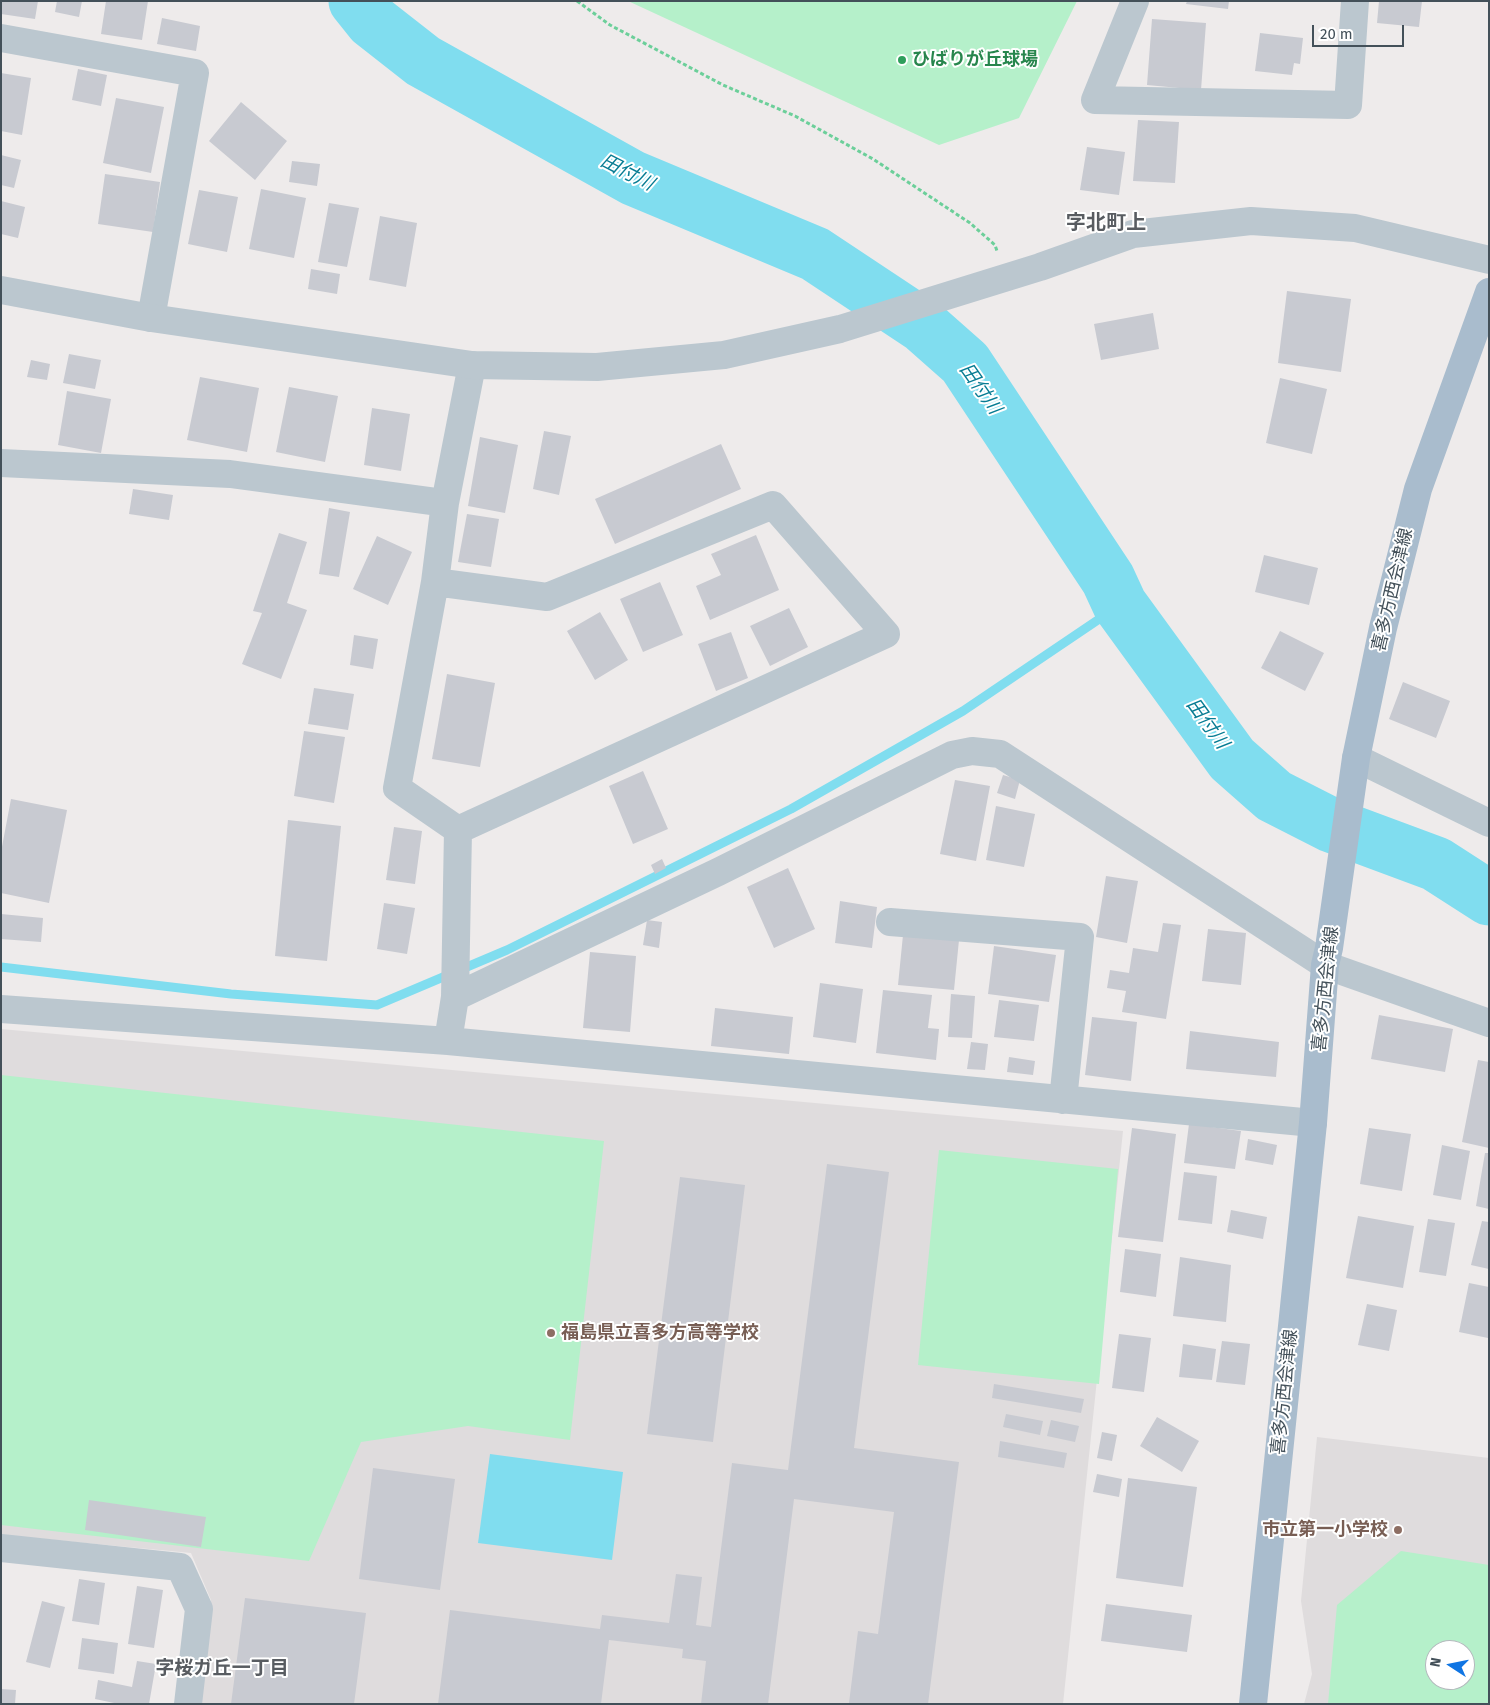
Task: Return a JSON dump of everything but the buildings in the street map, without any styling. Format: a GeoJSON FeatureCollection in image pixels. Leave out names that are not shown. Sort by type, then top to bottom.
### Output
{"type":"FeatureCollection","features":[{"type":"Feature","properties":{"kind":"main road","name":"喜多方西会津線"},"geometry":{"type":"LineString","coordinates":[[1252,1704],[1313,1123],[1327,956],[1354,767],[1383,628],[1418,490],[1489,292]]}},
{"type":"Feature","properties":{"kind":"street"},"geometry":{"type":"LineString","coordinates":[[1135,1],[1095,100],[1348,104],[1355,1]]}},
{"type":"Feature","properties":{"kind":"street"},"geometry":{"type":"LineString","coordinates":[[1,38],[195,73],[150,318]]}},
{"type":"Feature","properties":{"kind":"street"},"geometry":{"type":"LineString","coordinates":[[1,290],[150,318],[472,365],[597,367],[724,355],[840,328],[1007,277],[1133,234],[1251,221],[1354,228],[1489,260]]}},
{"type":"Feature","properties":{"kind":"street"},"geometry":{"type":"LineString","coordinates":[[458,830],[397,788],[434,582],[445,503],[472,365]]}},
{"type":"Feature","properties":{"kind":"street"},"geometry":{"type":"LineString","coordinates":[[1,463],[230,474],[445,503]]}},
{"type":"Feature","properties":{"kind":"street"},"geometry":{"type":"LineString","coordinates":[[434,582],[547,597],[773,506],[886,634],[458,830]]}},
{"type":"Feature","properties":{"kind":"street"},"geometry":{"type":"LineString","coordinates":[[455,997],[718,872],[952,755],[972,751],[1000,754],[1327,956],[1489,1024]]}},
{"type":"Feature","properties":{"kind":"street"},"geometry":{"type":"LineString","coordinates":[[1354,767],[1489,823]]}},
{"type":"Feature","properties":{"kind":"street"},"geometry":{"type":"LineString","coordinates":[[448,1041],[455,997],[458,830]]}},
{"type":"Feature","properties":{"kind":"street"},"geometry":{"type":"LineString","coordinates":[[890,922],[1080,937],[1063,1100]]}},
{"type":"Feature","properties":{"kind":"street"},"geometry":{"type":"LineString","coordinates":[[1,1009],[448,1041],[1313,1123]]}},
{"type":"Feature","properties":{"kind":"street"},"geometry":{"type":"LineString","coordinates":[[1,1548],[180,1567],[199,1609],[188,1704]]}},
{"type":"Feature","properties":{"kind":"path"},"geometry":{"type":"LineString","coordinates":[[577,1],[610,25],[724,85],[795,116],[873,159],[970,223],[995,245],[1007,277]]}},
{"type":"Feature","properties":{"kind":"shaded area","name":"福島県立喜多方高等学校"},"geometry":{"type":"Polygon","coordinates":[[[1,1029],[1123,1131],[1063,1704],[200,1704],[211,1600],[191,1553],[1,1535],[1,1029]]]}},
{"type":"Feature","properties":{"kind":"shaded area","name":"市立第一小学校"},"geometry":{"type":"Polygon","coordinates":[[[1317,1437],[1489,1458],[1489,1704],[1304,1704],[1312,1674],[1301,1601],[1317,1437]]]}},
{"type":"Feature","properties":{"kind":"green space","name":"ひばりが丘球場"},"geometry":{"type":"Polygon","coordinates":[[[628,1],[1077,1],[1019,118],[939,145],[628,1]]]}},
{"type":"Feature","properties":{"kind":"green space"},"geometry":{"type":"Polygon","coordinates":[[[1,1075],[604,1141],[570,1440],[468,1426],[361,1442],[309,1561],[1,1525],[1,1075]]]}},
{"type":"Feature","properties":{"kind":"green space"},"geometry":{"type":"Polygon","coordinates":[[[939,1150],[1118,1169],[1099,1384],[918,1365],[939,1150]]]}},
{"type":"Feature","properties":{"kind":"green space"},"geometry":{"type":"Polygon","coordinates":[[[1401,1551],[1489,1565],[1489,1704],[1328,1704],[1337,1605],[1401,1551]]]}},
{"type":"Feature","properties":{"kind":"water"},"geometry":{"type":"Polygon","coordinates":[[[490,1454],[623,1472],[612,1560],[478,1543],[490,1454]]]}},
{"type":"Feature","properties":{"kind":"waterway","name":"田付川"},"geometry":{"type":"LineString","coordinates":[[356,1],[372,21],[423,61],[633,178],[815,254],[922,325],[965,363],[1108,579],[1120,605],[1232,759],[1274,796],[1331,825],[1436,864],[1489,898]]}},
{"type":"Feature","properties":{"kind":"waterway"},"geometry":{"type":"LineString","coordinates":[[1,967],[231,994],[377,1005],[507,950],[791,809],[963,711],[1120,605]]}},
{"type":"Feature","properties":{"kind":"place","name":"ひばりが丘球場"},"geometry":{"type":"Point","coordinates":[902,60]}},
{"type":"Feature","properties":{"kind":"place","name":"福島県立喜多方高等学校"},"geometry":{"type":"Point","coordinates":[551,1333]}},
{"type":"Feature","properties":{"kind":"place","name":"市立第一小学校"},"geometry":{"type":"Point","coordinates":[1398,1530]}},
{"type":"Feature","properties":{"kind":"district","name":"字北町上"},"geometry":{"type":"Point","coordinates":[1106,223]}},
{"type":"Feature","properties":{"kind":"district","name":"字桜ガ丘一丁目"},"geometry":{"type":"Point","coordinates":[222,1669]}}]}
